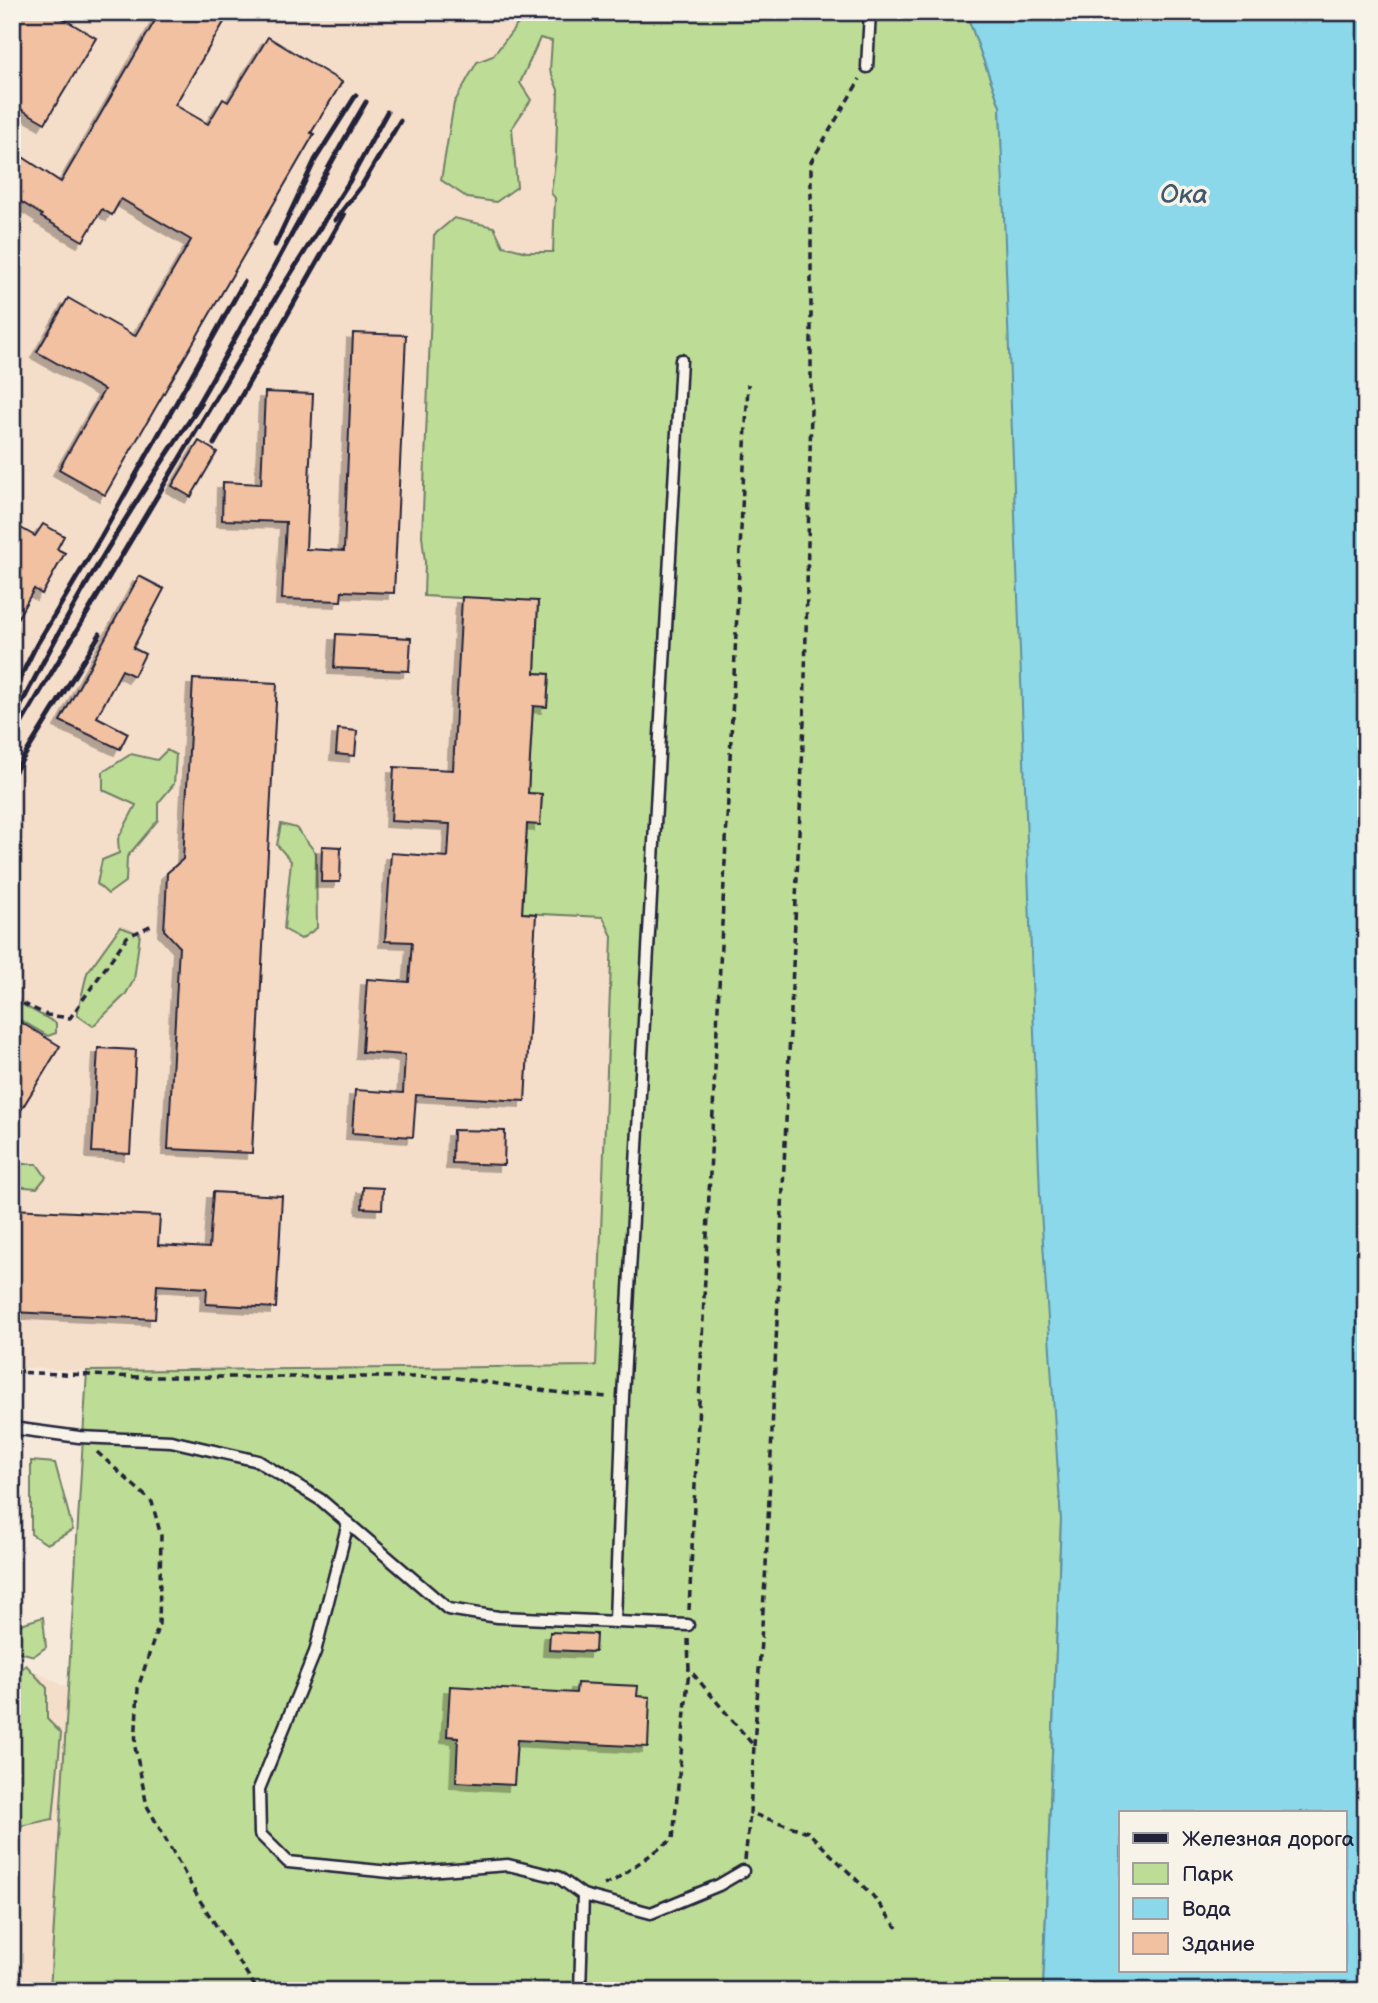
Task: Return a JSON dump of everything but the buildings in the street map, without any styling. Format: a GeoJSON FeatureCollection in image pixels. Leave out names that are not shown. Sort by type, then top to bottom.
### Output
{"type":"FeatureCollection","features":[{"type":"Feature","properties":{"kind":"lane"},"geometry":{"type":"LineString","coordinates":[[867,67],[870,12]]}},
{"type":"Feature","properties":{"kind":"lane"},"geometry":{"type":"LineString","coordinates":[[615,1620],[623,1397],[681,360]]}},
{"type":"Feature","properties":{"kind":"lane"},"geometry":{"type":"LineString","coordinates":[[12,1429],[79,1437],[171,1441],[258,1461],[321,1500],[448,1609],[498,1617],[688,1625]]}},
{"type":"Feature","properties":{"kind":"lane"},"geometry":{"type":"LineString","coordinates":[[348,1523],[315,1652],[259,1790],[260,1834],[288,1862],[400,1873],[508,1865],[558,1877],[583,1895],[651,1913],[719,1885],[743,1871]]}},
{"type":"Feature","properties":{"kind":"lane"},"geometry":{"type":"LineString","coordinates":[[580,1991],[583,1895]]}},
{"type":"Feature","properties":{"kind":"path"},"geometry":{"type":"LineString","coordinates":[[743,1871],[750,1813],[766,1565],[804,722],[811,410],[811,162],[867,67]]}},
{"type":"Feature","properties":{"kind":"path"},"geometry":{"type":"LineString","coordinates":[[583,1895],[615,1880],[673,1839],[689,1669],[688,1625],[748,384]]}},
{"type":"Feature","properties":{"kind":"path"},"geometry":{"type":"LineString","coordinates":[[12,998],[47,1015],[70,1018],[127,937],[152,925]]}},
{"type":"Feature","properties":{"kind":"path"},"geometry":{"type":"LineString","coordinates":[[12,1372],[139,1377],[449,1377],[569,1394],[623,1397]]}},
{"type":"Feature","properties":{"kind":"path"},"geometry":{"type":"LineString","coordinates":[[79,1437],[152,1502],[161,1536],[159,1624],[138,1688],[135,1747],[147,1806],[200,1899],[258,1991]]}},
{"type":"Feature","properties":{"kind":"path"},"geometry":{"type":"LineString","coordinates":[[689,1669],[754,1746]]}},
{"type":"Feature","properties":{"kind":"path"},"geometry":{"type":"LineString","coordinates":[[750,1813],[808,1832],[873,1896],[897,1928]]}},
{"type":"Feature","properties":{"kind":"shaded area"},"geometry":{"type":"Polygon","coordinates":[[[12,12],[525,12],[560,28],[553,252],[438,250],[424,596],[538,601],[535,673],[549,674],[547,707],[529,793],[542,794],[540,825],[527,825],[523,913],[603,917],[612,936],[596,1366],[87,1371],[12,1367],[12,12]]]}},
{"type":"Feature","properties":{"kind":"shaded area"},"geometry":{"type":"Polygon","coordinates":[[[12,1669],[35,1671],[69,1689],[50,1991],[12,1991],[12,1669]]]}},
{"type":"Feature","properties":{"kind":"green space"},"geometry":{"type":"Polygon","coordinates":[[[522,12],[966,12],[1000,106],[1061,1520],[1043,1991],[50,1991],[87,1371],[596,1366],[612,936],[603,917],[522,913],[527,824],[540,825],[542,794],[528,793],[533,706],[547,706],[549,674],[535,673],[538,602],[424,596],[425,562],[422,536],[434,235],[454,218],[494,227],[503,246],[527,252],[553,252],[555,198],[551,193],[556,155],[558,90],[550,70],[552,41],[540,38],[520,83],[531,100],[512,128],[517,187],[496,202],[468,198],[441,180],[454,103],[477,62],[493,56],[520,21],[522,12]]]}},
{"type":"Feature","properties":{"kind":"green space"},"geometry":{"type":"Polygon","coordinates":[[[167,750],[176,755],[174,784],[158,803],[158,820],[127,857],[126,881],[108,894],[97,884],[102,860],[119,853],[118,839],[136,805],[103,790],[103,772],[131,754],[157,760],[167,750]]]}},
{"type":"Feature","properties":{"kind":"green space"},"geometry":{"type":"Polygon","coordinates":[[[281,824],[296,828],[316,853],[317,928],[301,939],[284,929],[291,861],[277,845],[281,824]]]}},
{"type":"Feature","properties":{"kind":"green space"},"geometry":{"type":"Polygon","coordinates":[[[120,927],[140,934],[134,980],[125,995],[93,1026],[77,1015],[87,973],[120,927]]]}},
{"type":"Feature","properties":{"kind":"green space"},"geometry":{"type":"Polygon","coordinates":[[[12,999],[56,1023],[56,1033],[48,1036],[12,1015],[12,999]]]}},
{"type":"Feature","properties":{"kind":"green space"},"geometry":{"type":"Polygon","coordinates":[[[12,1164],[37,1164],[46,1177],[37,1188],[12,1186],[12,1164]]]}},
{"type":"Feature","properties":{"kind":"green space"},"geometry":{"type":"Polygon","coordinates":[[[31,1461],[55,1463],[73,1530],[47,1544],[31,1534],[31,1461]]]}},
{"type":"Feature","properties":{"kind":"green space"},"geometry":{"type":"Polygon","coordinates":[[[43,1617],[46,1647],[34,1656],[12,1650],[12,1622],[21,1624],[43,1617]]]}},
{"type":"Feature","properties":{"kind":"green space"},"geometry":{"type":"Polygon","coordinates":[[[26,1665],[47,1688],[47,1719],[61,1733],[53,1819],[20,1826],[12,1822],[12,1742],[16,1729],[15,1675],[26,1665]]]}},
{"type":"Feature","properties":{"kind":"water","name":"Ока"},"geometry":{"type":"Polygon","coordinates":[[[966,12],[1366,12],[1366,1991],[1043,1991],[1061,1520],[1040,1196],[1000,106],[966,12]]]}},
{"type":"Feature","properties":{"kind":"railway"},"geometry":{"type":"LineString","coordinates":[[275,245],[315,160],[356,95]]}},
{"type":"Feature","properties":{"kind":"railway"},"geometry":{"type":"LineString","coordinates":[[193,412],[366,102]]}},
{"type":"Feature","properties":{"kind":"railway"},"geometry":{"type":"LineString","coordinates":[[12,739],[281,289],[349,182],[387,112]]}},
{"type":"Feature","properties":{"kind":"railway"},"geometry":{"type":"LineString","coordinates":[[335,220],[362,185],[400,121]]}},
{"type":"Feature","properties":{"kind":"railway"},"geometry":{"type":"LineString","coordinates":[[214,444],[344,215]]}},
{"type":"Feature","properties":{"kind":"railway"},"geometry":{"type":"LineString","coordinates":[[12,694],[36,646],[101,537],[244,282]]}},
{"type":"Feature","properties":{"kind":"railway"},"geometry":{"type":"LineString","coordinates":[[15,717],[102,557],[201,404]]}},
{"type":"Feature","properties":{"kind":"railway"},"geometry":{"type":"LineString","coordinates":[[12,776],[100,634]]}}]}
